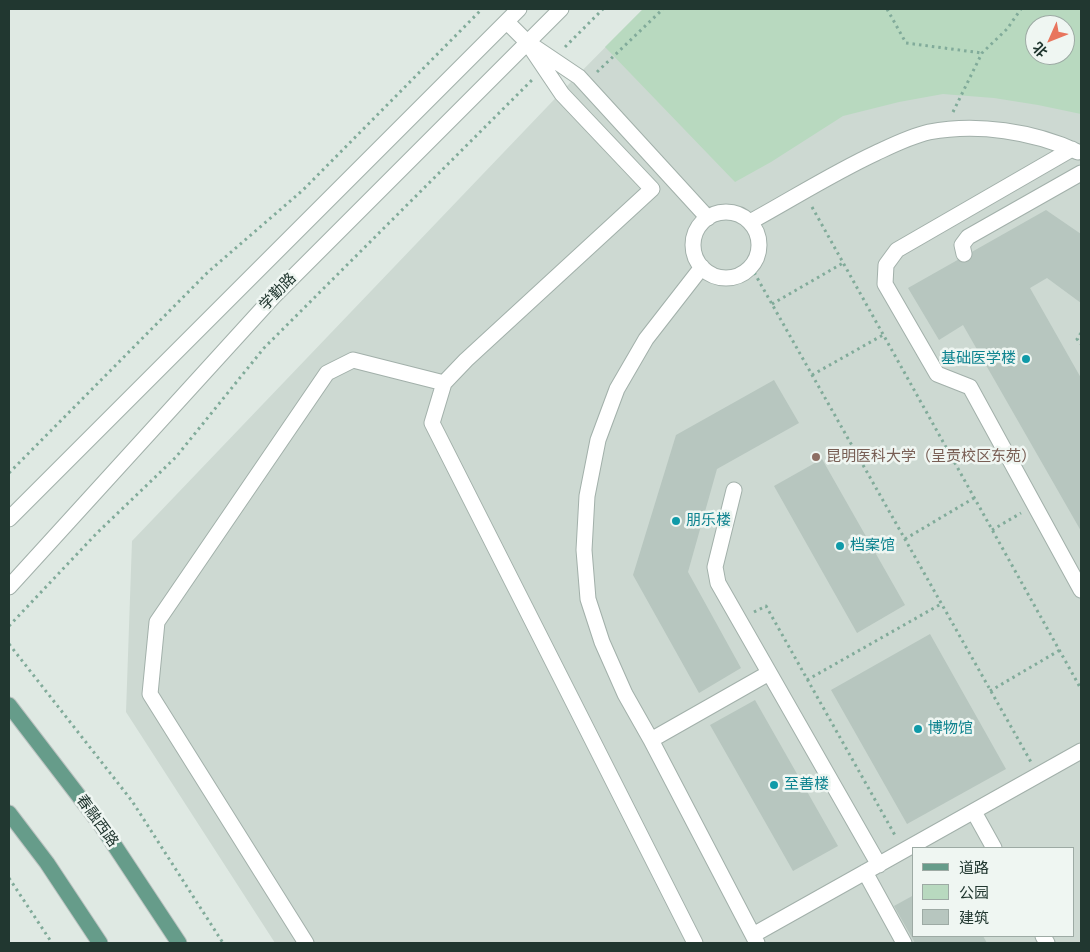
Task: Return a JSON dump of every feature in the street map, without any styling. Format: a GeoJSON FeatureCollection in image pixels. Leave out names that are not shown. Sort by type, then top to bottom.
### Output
{"type":"FeatureCollection","features":[{"type":"Feature","properties":{"kind":"main road","name":"春融西路"},"geometry":{"type":"LineString","coordinates":[[9,704],[101,824],[179,943]]}},
{"type":"Feature","properties":{"kind":"main road"},"geometry":{"type":"LineString","coordinates":[[9,813],[47,863],[100,943]]}},
{"type":"Feature","properties":{"kind":"street","name":"学勤路"},"geometry":{"type":"LineString","coordinates":[[9,520],[519,9]]}},
{"type":"Feature","properties":{"kind":"street","name":"学勤路"},"geometry":{"type":"LineString","coordinates":[[9,587],[274,296],[561,9]]}},
{"type":"Feature","properties":{"kind":"street"},"geometry":{"type":"LineString","coordinates":[[506,22],[549,64],[579,77],[708,218]]}},
{"type":"Feature","properties":{"kind":"street"},"geometry":{"type":"LineString","coordinates":[[549,64],[562,94],[652,189],[466,360],[444,383],[432,422],[695,943]]}},
{"type":"Feature","properties":{"kind":"street"},"geometry":{"type":"LineString","coordinates":[[750,222],[853,164],[903,140],[928,132],[961,128],[1002,131],[1042,138],[1077,151]]}},
{"type":"Feature","properties":{"kind":"street"},"geometry":{"type":"LineString","coordinates":[[1077,151],[897,250],[886,265],[885,284],[937,374],[970,388],[1081,590]]}},
{"type":"Feature","properties":{"kind":"street"},"geometry":{"type":"LineString","coordinates":[[964,254],[962,245],[968,237],[1081,173]]}},
{"type":"Feature","properties":{"kind":"street"},"geometry":{"type":"LineString","coordinates":[[730,212],[750,222],[756,231],[759,241],[759,251],[751,267],[740,275],[720,278],[710,274],[702,267],[696,257],[694,241],[700,225],[718,213],[730,212]]}},
{"type":"Feature","properties":{"kind":"street"},"geometry":{"type":"LineString","coordinates":[[702,267],[646,339],[617,389],[598,440],[587,496],[584,550],[588,600],[606,651],[625,694],[755,939],[865,872],[1081,751]]}},
{"type":"Feature","properties":{"kind":"street"},"geometry":{"type":"LineString","coordinates":[[306,943],[150,694],[156,622],[327,373],[353,360],[444,383]]}},
{"type":"Feature","properties":{"kind":"street"},"geometry":{"type":"LineString","coordinates":[[734,490],[715,567],[718,583],[878,865]]}},
{"type":"Feature","properties":{"kind":"street"},"geometry":{"type":"LineString","coordinates":[[651,740],[769,673]]}},
{"type":"Feature","properties":{"kind":"street"},"geometry":{"type":"LineString","coordinates":[[974,812],[993,847]]}},
{"type":"Feature","properties":{"kind":"street"},"geometry":{"type":"LineString","coordinates":[[865,872],[904,943]]}},
{"type":"Feature","properties":{"kind":"path"},"geometry":{"type":"LineString","coordinates":[[9,473],[208,272],[303,190],[482,9]]}},
{"type":"Feature","properties":{"kind":"path"},"geometry":{"type":"LineString","coordinates":[[9,626],[96,534],[176,457],[264,348],[602,9]]}},
{"type":"Feature","properties":{"kind":"path"},"geometry":{"type":"LineString","coordinates":[[585,84],[663,9]]}},
{"type":"Feature","properties":{"kind":"path"},"geometry":{"type":"LineString","coordinates":[[886,9],[906,43],[982,53]]}},
{"type":"Feature","properties":{"kind":"path"},"geometry":{"type":"LineString","coordinates":[[943,130],[982,53],[1007,29],[1021,9]]}},
{"type":"Feature","properties":{"kind":"path"},"geometry":{"type":"LineString","coordinates":[[803,192],[1081,688]]}},
{"type":"Feature","properties":{"kind":"path"},"geometry":{"type":"LineString","coordinates":[[772,304],[843,263]]}},
{"type":"Feature","properties":{"kind":"path"},"geometry":{"type":"LineString","coordinates":[[751,267],[1038,776]]}},
{"type":"Feature","properties":{"kind":"path"},"geometry":{"type":"LineString","coordinates":[[1081,333],[1077,339],[1081,344]]}},
{"type":"Feature","properties":{"kind":"path"},"geometry":{"type":"LineString","coordinates":[[812,375],[883,335]]}},
{"type":"Feature","properties":{"kind":"path"},"geometry":{"type":"LineString","coordinates":[[905,539],[974,498]]}},
{"type":"Feature","properties":{"kind":"path"},"geometry":{"type":"LineString","coordinates":[[992,530],[1034,505]]}},
{"type":"Feature","properties":{"kind":"path"},"geometry":{"type":"LineString","coordinates":[[807,680],[941,604]]}},
{"type":"Feature","properties":{"kind":"path"},"geometry":{"type":"LineString","coordinates":[[739,620],[766,606],[904,850]]}},
{"type":"Feature","properties":{"kind":"path"},"geometry":{"type":"LineString","coordinates":[[9,644],[132,801],[223,943]]}},
{"type":"Feature","properties":{"kind":"path"},"geometry":{"type":"LineString","coordinates":[[990,691],[1060,650]]}},
{"type":"Feature","properties":{"kind":"path"},"geometry":{"type":"LineString","coordinates":[[9,878],[52,943]]}},
{"type":"Feature","properties":{"kind":"shaded area"},"geometry":{"type":"Polygon","coordinates":[[[643,9],[1081,9],[1081,943],[275,943],[126,712],[132,541],[643,9]]]}},
{"type":"Feature","properties":{"kind":"green space"},"geometry":{"type":"Polygon","coordinates":[[[643,9],[1081,9],[1081,114],[994,98],[943,94],[899,102],[843,116],[771,162],[735,182],[605,47],[643,9]]]}},
{"type":"Feature","properties":{"kind":"building","name":"基础医学楼"},"geometry":{"type":"Polygon","coordinates":[[[1046,210],[1081,234],[1081,303],[1047,278],[1030,288],[1081,378],[1081,531],[963,325],[939,340],[908,288],[1046,210]]]}},
{"type":"Feature","properties":{"kind":"building","name":"朋乐楼"},"geometry":{"type":"Polygon","coordinates":[[[774,380],[799,423],[717,469],[688,572],[741,668],[699,693],[633,575],[676,435],[774,380]]]}},
{"type":"Feature","properties":{"kind":"building","name":"档案馆"},"geometry":{"type":"Polygon","coordinates":[[[822,459],[905,605],[857,633],[774,486],[822,459]]]}},
{"type":"Feature","properties":{"kind":"building","name":"博物馆"},"geometry":{"type":"Polygon","coordinates":[[[930,634],[1006,769],[907,824],[831,690],[930,634]]]}},
{"type":"Feature","properties":{"kind":"building","name":"至善楼"},"geometry":{"type":"Polygon","coordinates":[[[755,700],[838,846],[793,871],[710,725],[755,700]]]}},
{"type":"Feature","properties":{"kind":"building"},"geometry":{"type":"Polygon","coordinates":[[[912,896],[912,937],[984,937],[987,943],[915,943],[894,906],[912,896]]]}},
{"type":"Feature","properties":{"kind":"place","name":"基础医学楼"},"geometry":{"type":"Point","coordinates":[1026,359]}},
{"type":"Feature","properties":{"kind":"place","name":"昆明医科大学（呈贡校区东苑）"},"geometry":{"type":"Point","coordinates":[816,457]}},
{"type":"Feature","properties":{"kind":"place","name":"朋乐楼"},"geometry":{"type":"Point","coordinates":[676,521]}},
{"type":"Feature","properties":{"kind":"place","name":"档案馆"},"geometry":{"type":"Point","coordinates":[840,546]}},
{"type":"Feature","properties":{"kind":"place","name":"博物馆"},"geometry":{"type":"Point","coordinates":[918,729]}},
{"type":"Feature","properties":{"kind":"place","name":"至善楼"},"geometry":{"type":"Point","coordinates":[774,785]}}]}
